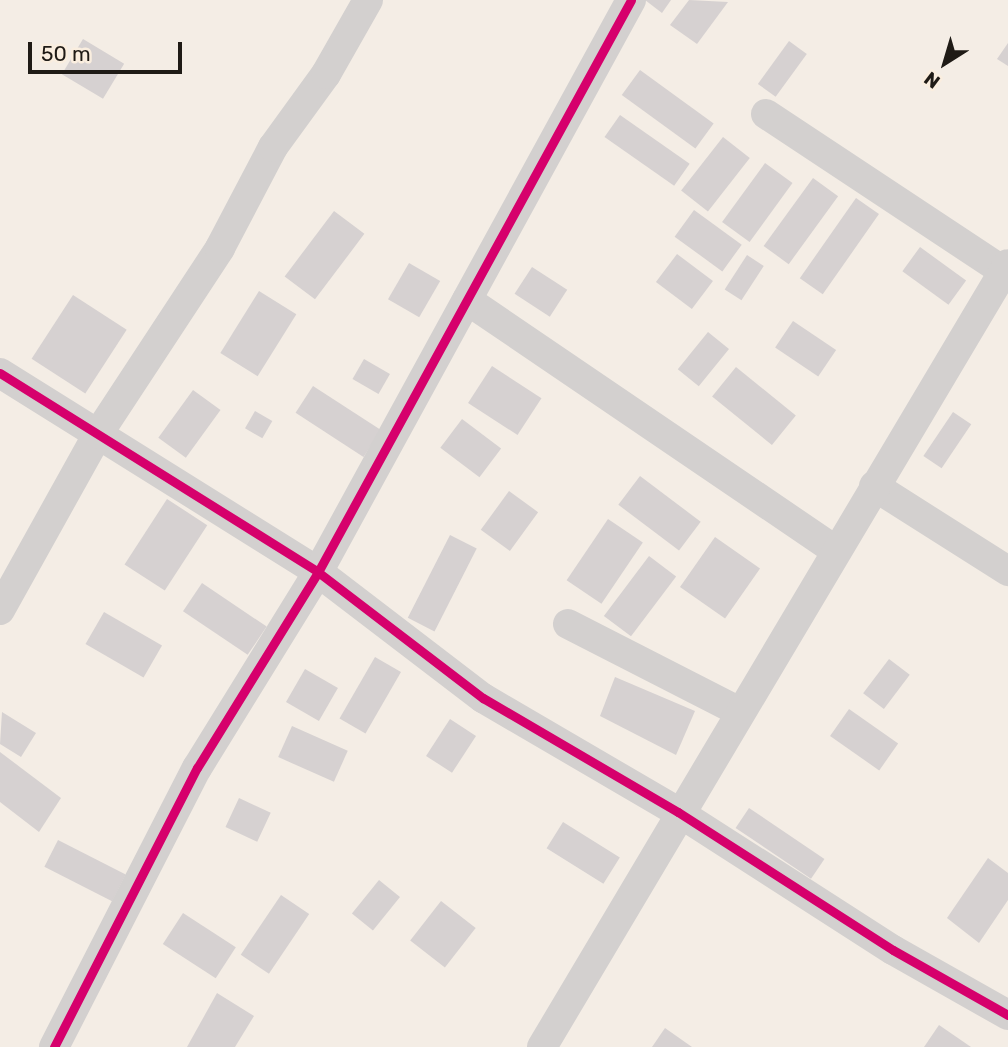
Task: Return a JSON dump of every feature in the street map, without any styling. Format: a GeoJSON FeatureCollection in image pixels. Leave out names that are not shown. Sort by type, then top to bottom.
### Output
{"type":"FeatureCollection","features":[{"type":"Feature","properties":{"kind":"street"},"geometry":{"type":"LineString","coordinates":[[0,610],[98,434],[220,248],[273,147],[326,74],[368,0]]}},
{"type":"Feature","properties":{"kind":"street"},"geometry":{"type":"LineString","coordinates":[[54,1047],[197,768],[317,572],[631,0]]}},
{"type":"Feature","properties":{"kind":"street"},"geometry":{"type":"LineString","coordinates":[[542,1047],[738,711],[1006,267],[766,114]]}},
{"type":"Feature","properties":{"kind":"street"},"geometry":{"type":"LineString","coordinates":[[467,300],[835,550]]}},
{"type":"Feature","properties":{"kind":"street"},"geometry":{"type":"LineString","coordinates":[[0,373],[317,572],[483,698],[678,812],[893,950],[1008,1015]]}},
{"type":"Feature","properties":{"kind":"street"},"geometry":{"type":"LineString","coordinates":[[874,486],[1008,571]]}},
{"type":"Feature","properties":{"kind":"street"},"geometry":{"type":"LineString","coordinates":[[568,624],[738,711]]}},
{"type":"Feature","properties":{"kind":"building"},"geometry":{"type":"Polygon","coordinates":[[[645,0],[671,0],[662,13],[645,0]]]}},
{"type":"Feature","properties":{"kind":"building"},"geometry":{"type":"Polygon","coordinates":[[[689,0],[728,2],[697,44],[670,25],[689,0]]]}},
{"type":"Feature","properties":{"kind":"building"},"geometry":{"type":"Polygon","coordinates":[[[83,39],[124,64],[103,99],[62,74],[83,39]]]}},
{"type":"Feature","properties":{"kind":"building"},"geometry":{"type":"Polygon","coordinates":[[[789,41],[807,54],[776,97],[758,84],[789,41]]]}},
{"type":"Feature","properties":{"kind":"building"},"geometry":{"type":"Polygon","coordinates":[[[1008,43],[1008,66],[997,59],[1008,43]]]}},
{"type":"Feature","properties":{"kind":"building"},"geometry":{"type":"Polygon","coordinates":[[[640,70],[714,123],[695,149],[622,95],[640,70]]]}},
{"type":"Feature","properties":{"kind":"building"},"geometry":{"type":"Polygon","coordinates":[[[620,115],[690,164],[674,186],[605,137],[620,115]]]}},
{"type":"Feature","properties":{"kind":"building"},"geometry":{"type":"Polygon","coordinates":[[[723,137],[750,158],[708,212],[681,191],[723,137]]]}},
{"type":"Feature","properties":{"kind":"building"},"geometry":{"type":"Polygon","coordinates":[[[765,163],[793,183],[750,242],[722,222],[765,163]]]}},
{"type":"Feature","properties":{"kind":"building"},"geometry":{"type":"Polygon","coordinates":[[[813,178],[838,196],[789,264],[764,246],[813,178]]]}},
{"type":"Feature","properties":{"kind":"building"},"geometry":{"type":"Polygon","coordinates":[[[856,198],[879,214],[823,294],[800,278],[856,198]]]}},
{"type":"Feature","properties":{"kind":"building"},"geometry":{"type":"Polygon","coordinates":[[[694,210],[742,245],[722,271],[675,237],[694,210]]]}},
{"type":"Feature","properties":{"kind":"building"},"geometry":{"type":"Polygon","coordinates":[[[334,211],[364,234],[315,299],[285,276],[334,211]]]}},
{"type":"Feature","properties":{"kind":"building"},"geometry":{"type":"Polygon","coordinates":[[[920,247],[966,281],[948,305],[902,271],[920,247]]]}},
{"type":"Feature","properties":{"kind":"building"},"geometry":{"type":"Polygon","coordinates":[[[677,254],[713,281],[692,309],[656,282],[677,254]]]}},
{"type":"Feature","properties":{"kind":"building"},"geometry":{"type":"Polygon","coordinates":[[[747,255],[764,266],[741,300],[725,289],[747,255]]]}},
{"type":"Feature","properties":{"kind":"building"},"geometry":{"type":"Polygon","coordinates":[[[409,263],[440,281],[419,317],[388,299],[409,263]]]}},
{"type":"Feature","properties":{"kind":"building"},"geometry":{"type":"Polygon","coordinates":[[[532,267],[567,290],[550,317],[515,294],[532,267]]]}},
{"type":"Feature","properties":{"kind":"building"},"geometry":{"type":"Polygon","coordinates":[[[259,291],[296,314],[258,376],[220,353],[259,291]]]}},
{"type":"Feature","properties":{"kind":"building"},"geometry":{"type":"Polygon","coordinates":[[[73,295],[127,330],[85,394],[32,359],[73,295]]]}},
{"type":"Feature","properties":{"kind":"building"},"geometry":{"type":"Polygon","coordinates":[[[793,321],[836,350],[818,377],[775,348],[793,321]]]}},
{"type":"Feature","properties":{"kind":"building"},"geometry":{"type":"Polygon","coordinates":[[[708,332],[729,349],[699,386],[678,369],[708,332]]]}},
{"type":"Feature","properties":{"kind":"building"},"geometry":{"type":"Polygon","coordinates":[[[364,359],[390,374],[378,394],[352,379],[364,359]]]}},
{"type":"Feature","properties":{"kind":"building"},"geometry":{"type":"Polygon","coordinates":[[[492,366],[541,398],[518,435],[468,403],[492,366]]]}},
{"type":"Feature","properties":{"kind":"building"},"geometry":{"type":"Polygon","coordinates":[[[736,367],[796,415],[772,445],[712,397],[736,367]]]}},
{"type":"Feature","properties":{"kind":"building"},"geometry":{"type":"Polygon","coordinates":[[[313,386],[381,430],[364,457],[296,413],[313,386]]]}},
{"type":"Feature","properties":{"kind":"building"},"geometry":{"type":"Polygon","coordinates":[[[193,390],[221,410],[186,458],[158,438],[193,390]]]}},
{"type":"Feature","properties":{"kind":"building"},"geometry":{"type":"Polygon","coordinates":[[[255,411],[272,421],[262,438],[245,428],[255,411]]]}},
{"type":"Feature","properties":{"kind":"building"},"geometry":{"type":"Polygon","coordinates":[[[953,412],[971,424],[942,468],[923,456],[953,412]]]}},
{"type":"Feature","properties":{"kind":"building"},"geometry":{"type":"Polygon","coordinates":[[[462,419],[501,448],[479,477],[440,448],[462,419]]]}},
{"type":"Feature","properties":{"kind":"building"},"geometry":{"type":"Polygon","coordinates":[[[640,476],[701,522],[679,550],[618,505],[640,476]]]}},
{"type":"Feature","properties":{"kind":"building"},"geometry":{"type":"Polygon","coordinates":[[[509,491],[538,512],[510,551],[481,530],[509,491]]]}},
{"type":"Feature","properties":{"kind":"building"},"geometry":{"type":"Polygon","coordinates":[[[167,499],[207,525],[165,591],[125,564],[167,499]]]}},
{"type":"Feature","properties":{"kind":"building"},"geometry":{"type":"Polygon","coordinates":[[[608,519],[643,542],[601,604],[567,580],[608,519]]]}},
{"type":"Feature","properties":{"kind":"building"},"geometry":{"type":"Polygon","coordinates":[[[450,535],[477,549],[435,631],[408,618],[450,535]]]}},
{"type":"Feature","properties":{"kind":"building"},"geometry":{"type":"Polygon","coordinates":[[[715,537],[760,569],[725,619],[680,587],[715,537]]]}},
{"type":"Feature","properties":{"kind":"building"},"geometry":{"type":"Polygon","coordinates":[[[649,556],[676,576],[631,636],[604,616],[649,556]]]}},
{"type":"Feature","properties":{"kind":"building"},"geometry":{"type":"Polygon","coordinates":[[[202,583],[267,627],[248,655],[183,611],[202,583]]]}},
{"type":"Feature","properties":{"kind":"building"},"geometry":{"type":"Polygon","coordinates":[[[104,612],[162,646],[144,678],[86,644],[104,612]]]}},
{"type":"Feature","properties":{"kind":"building"},"geometry":{"type":"Polygon","coordinates":[[[375,657],[401,672],[365,733],[340,718],[375,657]]]}},
{"type":"Feature","properties":{"kind":"building"},"geometry":{"type":"Polygon","coordinates":[[[889,659],[910,675],[884,709],[863,693],[889,659]]]}},
{"type":"Feature","properties":{"kind":"building"},"geometry":{"type":"Polygon","coordinates":[[[305,669],[338,688],[319,721],[286,702],[305,669]]]}},
{"type":"Feature","properties":{"kind":"building"},"geometry":{"type":"Polygon","coordinates":[[[615,677],[695,711],[676,755],[600,716],[615,677]]]}},
{"type":"Feature","properties":{"kind":"building"},"geometry":{"type":"Polygon","coordinates":[[[849,709],[898,743],[879,770],[830,736],[849,709]]]}},
{"type":"Feature","properties":{"kind":"building"},"geometry":{"type":"Polygon","coordinates":[[[2,712],[36,733],[21,757],[0,744],[2,712]]]}},
{"type":"Feature","properties":{"kind":"building"},"geometry":{"type":"Polygon","coordinates":[[[450,719],[476,736],[452,773],[426,756],[450,719]]]}},
{"type":"Feature","properties":{"kind":"building"},"geometry":{"type":"Polygon","coordinates":[[[292,726],[348,751],[334,782],[278,757],[292,726]]]}},
{"type":"Feature","properties":{"kind":"building"},"geometry":{"type":"Polygon","coordinates":[[[0,752],[61,798],[39,832],[0,802],[0,752]]]}},
{"type":"Feature","properties":{"kind":"building"},"geometry":{"type":"Polygon","coordinates":[[[239,798],[271,813],[257,842],[225,827],[239,798]]]}},
{"type":"Feature","properties":{"kind":"building"},"geometry":{"type":"Polygon","coordinates":[[[749,808],[824,859],[811,879],[736,828],[749,808]]]}},
{"type":"Feature","properties":{"kind":"building"},"geometry":{"type":"Polygon","coordinates":[[[563,822],[620,858],[603,884],[547,848],[563,822]]]}},
{"type":"Feature","properties":{"kind":"building"},"geometry":{"type":"Polygon","coordinates":[[[58,840],[126,875],[112,901],[44,867],[58,840]]]}},
{"type":"Feature","properties":{"kind":"building"},"geometry":{"type":"Polygon","coordinates":[[[988,858],[1008,873],[1008,900],[979,943],[947,918],[988,858]]]}},
{"type":"Feature","properties":{"kind":"building"},"geometry":{"type":"Polygon","coordinates":[[[379,880],[400,897],[373,930],[352,913],[379,880]]]}},
{"type":"Feature","properties":{"kind":"building"},"geometry":{"type":"Polygon","coordinates":[[[281,895],[309,914],[269,974],[241,955],[281,895]]]}},
{"type":"Feature","properties":{"kind":"building"},"geometry":{"type":"Polygon","coordinates":[[[441,901],[476,928],[445,967],[410,940],[441,901]]]}},
{"type":"Feature","properties":{"kind":"building"},"geometry":{"type":"Polygon","coordinates":[[[183,913],[236,947],[216,978],[163,944],[183,913]]]}},
{"type":"Feature","properties":{"kind":"building"},"geometry":{"type":"Polygon","coordinates":[[[217,993],[254,1016],[235,1047],[187,1047],[217,993]]]}},
{"type":"Feature","properties":{"kind":"building"},"geometry":{"type":"Polygon","coordinates":[[[939,1025],[971,1047],[924,1047],[939,1025]]]}},
{"type":"Feature","properties":{"kind":"building"},"geometry":{"type":"Polygon","coordinates":[[[665,1028],[692,1047],[652,1047],[665,1028]]]}},
{"type":"Feature","properties":{"kind":"cycle path"},"geometry":{"type":"LineString","coordinates":[[54,1047],[197,768],[318,572],[631,0]]}},
{"type":"Feature","properties":{"kind":"cycle path"},"geometry":{"type":"LineString","coordinates":[[0,373],[318,572],[483,698],[678,812],[893,950],[1008,1015]]}}]}
